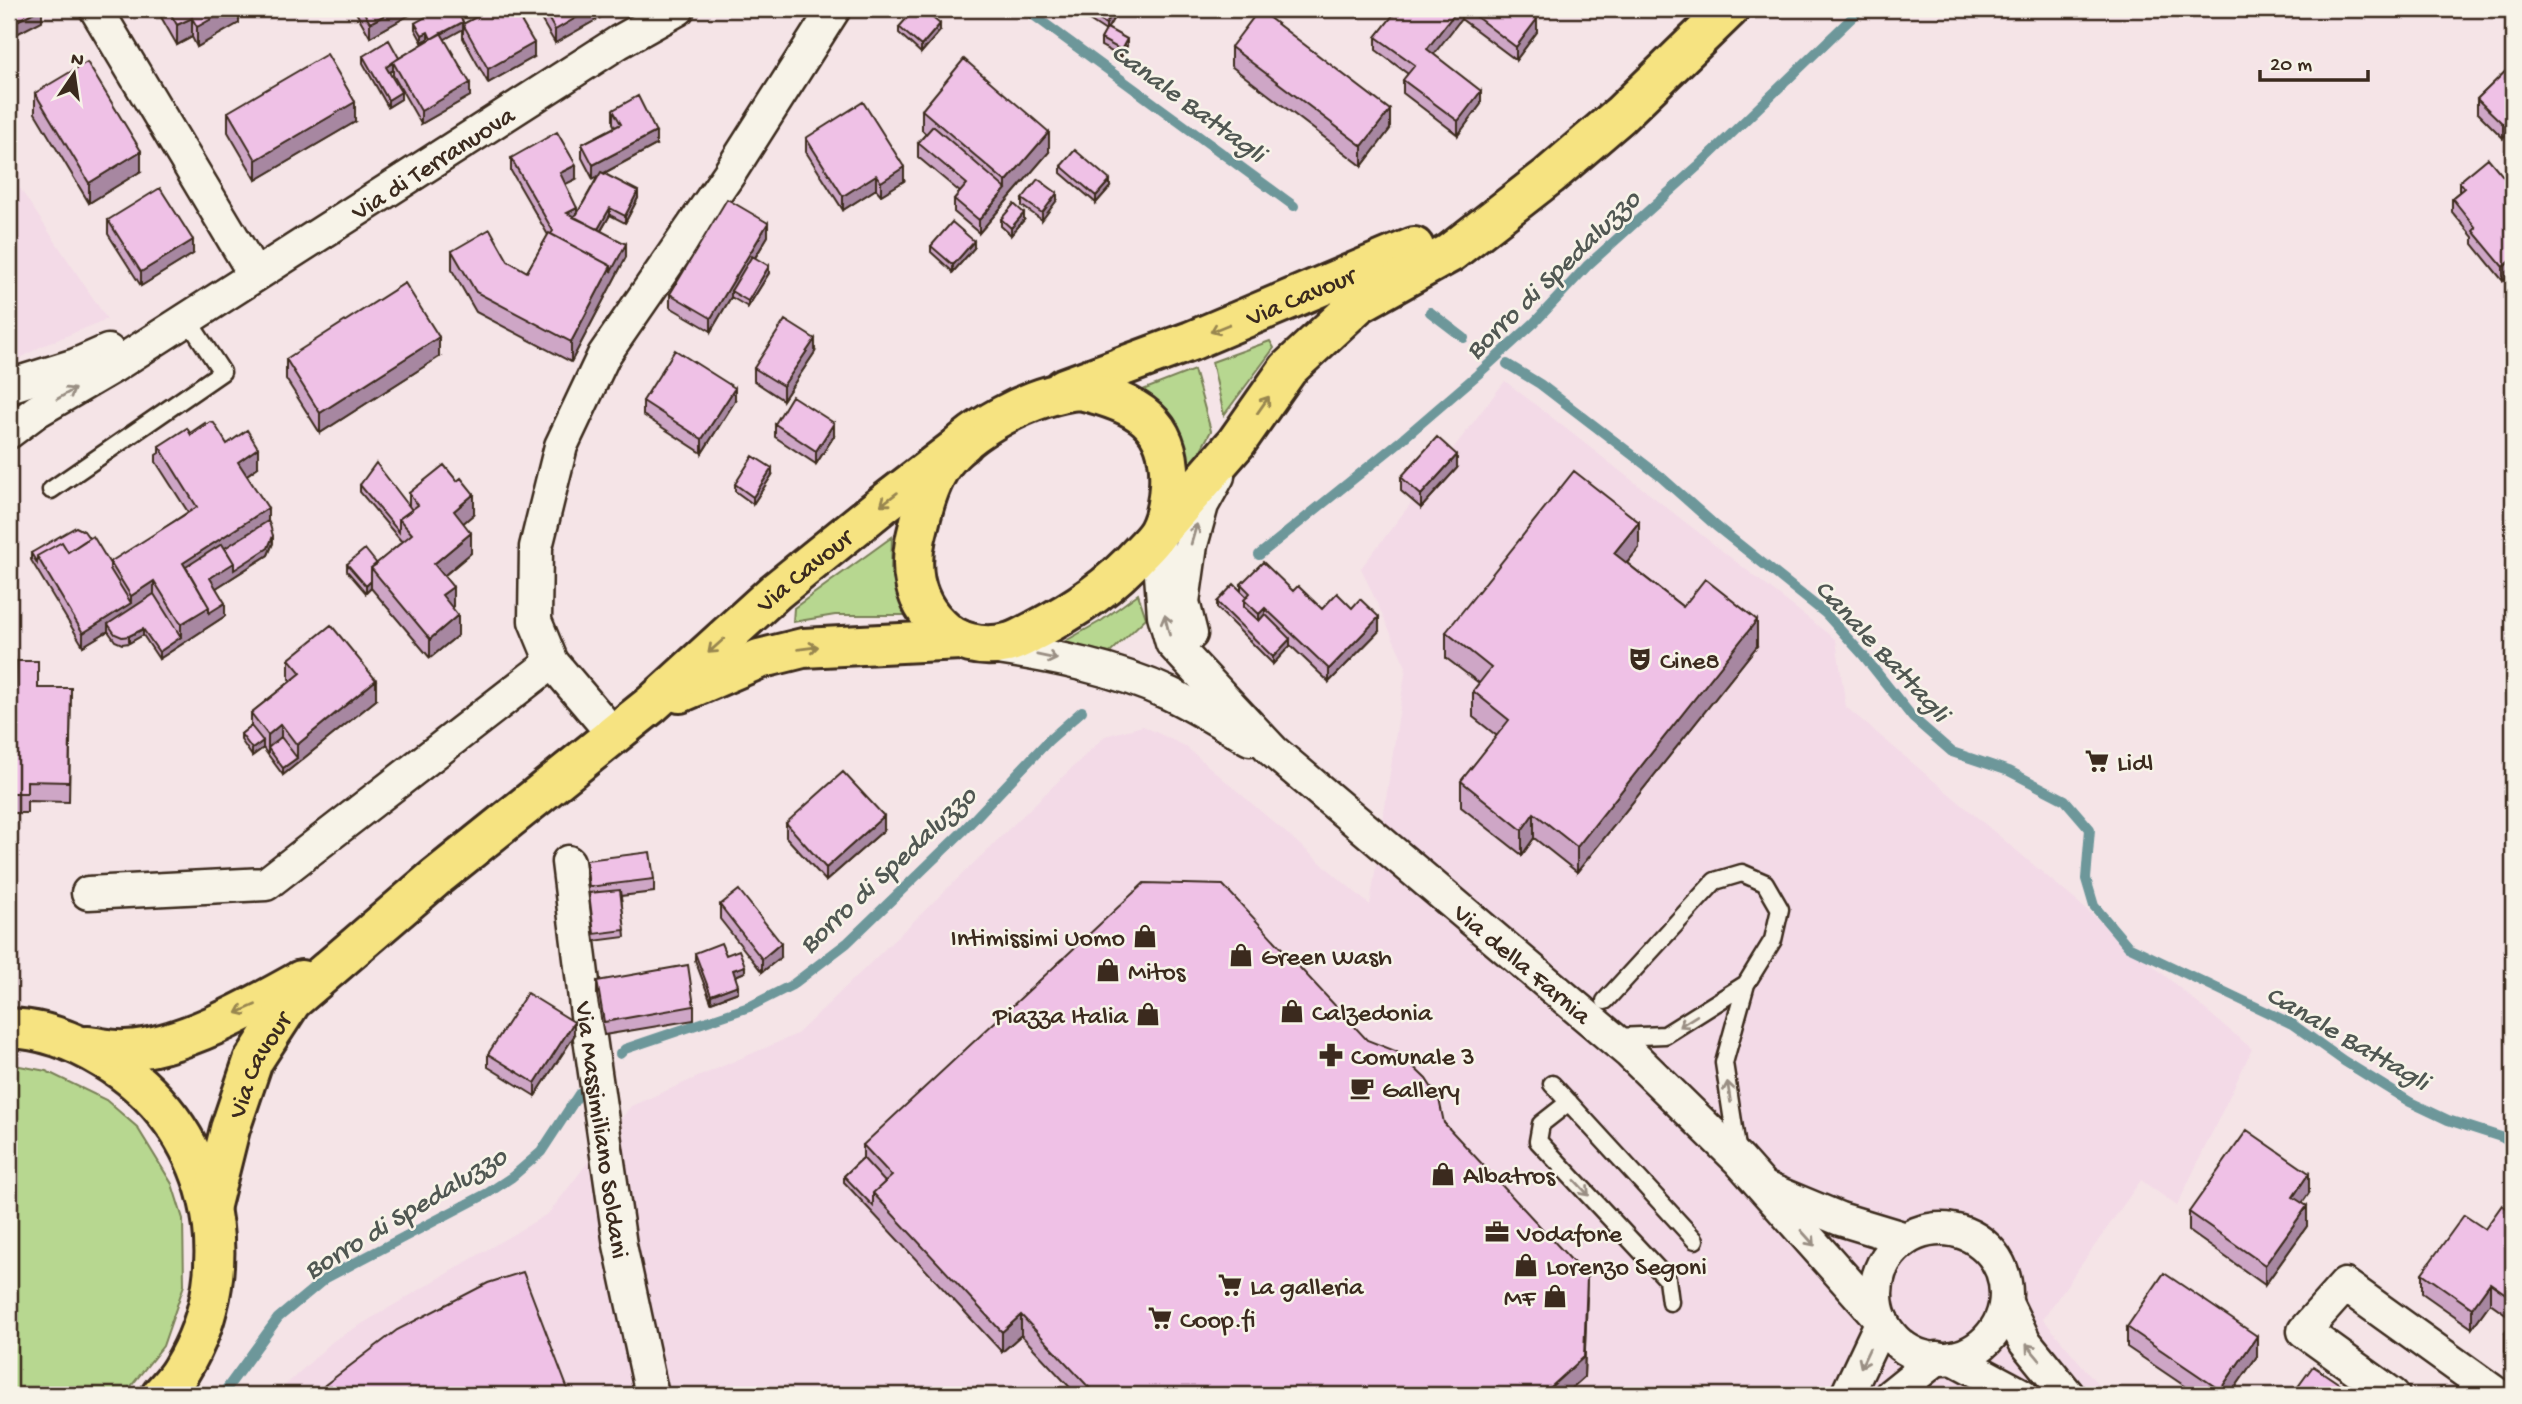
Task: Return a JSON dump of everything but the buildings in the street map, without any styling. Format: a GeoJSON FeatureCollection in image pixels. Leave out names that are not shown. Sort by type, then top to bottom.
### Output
{"type":"FeatureCollection","features":[{"type":"Feature","properties":{"kind":"main road","name":"Via Cavour"},"geometry":{"type":"LineString","coordinates":[[652,704],[760,659],[803,648],[1007,643],[1068,614],[1097,595],[1122,573],[1236,443],[1288,369],[1359,304],[1450,253],[1549,176],[1620,115],[1729,9]]}},
{"type":"Feature","properties":{"kind":"main road","name":"Via Cavour"},"geometry":{"type":"LineString","coordinates":[[211,1205],[234,1117],[253,1061],[292,1001],[434,879],[652,704],[776,591],[881,506],[988,425],[1045,396],[1191,341],[1398,256],[1549,176]]}},
{"type":"Feature","properties":{"kind":"main road","name":"Via Cavour"},"geometry":{"type":"LineString","coordinates":[[1045,396],[1080,390],[1114,398],[1134,408],[1153,424],[1167,448],[1170,468],[1168,507],[1158,534]]}},
{"type":"Feature","properties":{"kind":"main road","name":"Via Cavour"},"geometry":{"type":"LineString","coordinates":[[963,443],[942,464],[933,481],[923,508],[913,554],[913,573],[919,598],[930,617],[946,633],[970,643]]}},
{"type":"Feature","properties":{"kind":"main road","name":"Via Cavour"},"geometry":{"type":"LineString","coordinates":[[80,1045],[124,1051],[170,1042],[255,1006],[349,952]]}},
{"type":"Feature","properties":{"kind":"main road"},"geometry":{"type":"LineString","coordinates":[[14,1024],[80,1045],[126,1072],[165,1109],[194,1155],[211,1205],[215,1262],[205,1319],[181,1371],[161,1395]]}},
{"type":"Feature","properties":{"kind":"street"},"geometry":{"type":"LineString","coordinates":[[96,9],[255,275]]}},
{"type":"Feature","properties":{"kind":"street","name":"Via di Terranuova"},"geometry":{"type":"LineString","coordinates":[[9,432],[37,411],[114,366],[618,42],[678,9]]}},
{"type":"Feature","properties":{"kind":"street"},"geometry":{"type":"LineString","coordinates":[[613,734],[552,662],[535,621],[536,547],[561,446],[604,355],[729,174],[834,9]]}},
{"type":"Feature","properties":{"kind":"street","name":"Via di Terranuova"},"geometry":{"type":"LineString","coordinates":[[9,386],[76,365],[187,317]]}},
{"type":"Feature","properties":{"kind":"street","name":"Via della Farnia"},"geometry":{"type":"LineString","coordinates":[[1201,672],[1183,602],[1191,545],[1202,505],[1236,443]]}},
{"type":"Feature","properties":{"kind":"street","name":"Via della Farnia"},"geometry":{"type":"LineString","coordinates":[[1158,534],[1164,615],[1172,643],[1273,751],[1612,1037],[1739,1160],[1882,1321],[1892,1336],[1920,1355],[1945,1358],[2022,1395]]}},
{"type":"Feature","properties":{"kind":"street","name":"Via della Farnia"},"geometry":{"type":"LineString","coordinates":[[970,643],[1080,664],[1132,679],[1170,694],[1273,751]]}},
{"type":"Feature","properties":{"kind":"street"},"geometry":{"type":"LineString","coordinates":[[88,893],[267,884],[552,662]]}},
{"type":"Feature","properties":{"kind":"street","name":"Via Massimiliano Soldani"},"geometry":{"type":"LineString","coordinates":[[569,862],[589,1031],[620,1245],[652,1395]]}},
{"type":"Feature","properties":{"kind":"street","name":"Via della Farnia"},"geometry":{"type":"LineString","coordinates":[[1762,1187],[1840,1219],[1906,1239]]}},
{"type":"Feature","properties":{"kind":"street"},"geometry":{"type":"LineString","coordinates":[[1847,1395],[1882,1321],[1876,1285],[1881,1267],[1891,1251],[1906,1239],[1923,1231],[1942,1228],[1961,1232],[1991,1251],[2000,1267],[2006,1284],[2006,1303],[2000,1322],[1988,1339],[1972,1351],[1945,1358],[1891,1395]]}},
{"type":"Feature","properties":{"kind":"street"},"geometry":{"type":"LineString","coordinates":[[2393,1395],[2304,1331],[2345,1285],[2498,1395]]}},
{"type":"Feature","properties":{"kind":"street"},"geometry":{"type":"LineString","coordinates":[[2006,1303],[2025,1342],[2068,1395]]}},
{"type":"Feature","properties":{"kind":"lane"},"geometry":{"type":"LineString","coordinates":[[51,490],[222,372],[187,317]]}},
{"type":"Feature","properties":{"kind":"lane"},"geometry":{"type":"LineString","coordinates":[[1605,1001],[1715,881],[1742,873],[1765,883],[1780,909],[1773,940],[1746,984],[1724,1063],[1739,1160]]}},
{"type":"Feature","properties":{"kind":"lane"},"geometry":{"type":"LineString","coordinates":[[1612,1037],[1665,1035],[1746,984]]}},
{"type":"Feature","properties":{"kind":"lane"},"geometry":{"type":"LineString","coordinates":[[1552,1084],[1695,1240]]}},
{"type":"Feature","properties":{"kind":"lane"},"geometry":{"type":"LineString","coordinates":[[1569,1102],[1541,1124],[1538,1141],[1667,1279],[1670,1302]]}},
{"type":"Feature","properties":{"kind":"shaded area"},"geometry":{"type":"Polygon","coordinates":[[[9,172],[107,319],[40,347],[9,365],[9,172]]]}},
{"type":"Feature","properties":{"kind":"shaded area"},"geometry":{"type":"Polygon","coordinates":[[[1505,381],[1836,640],[1846,707],[2252,1049],[2177,1206],[2141,1180],[2043,1319],[2101,1388],[2112,1395],[844,1395],[836,1385],[820,1395],[275,1395],[333,1341],[549,1213],[631,1106],[797,1034],[1105,736],[1143,726],[1185,746],[1370,905],[1406,667],[1361,568],[1505,381]]]}},
{"type":"Feature","properties":{"kind":"green space"},"geometry":{"type":"Polygon","coordinates":[[[1270,341],[1274,348],[1224,415],[1212,362],[1270,341]]]}},
{"type":"Feature","properties":{"kind":"green space"},"geometry":{"type":"Polygon","coordinates":[[[1194,370],[1211,431],[1189,472],[1135,393],[1194,370]]]}},
{"type":"Feature","properties":{"kind":"green space"},"geometry":{"type":"Polygon","coordinates":[[[892,537],[891,572],[905,615],[835,615],[793,622],[794,608],[892,537]]]}},
{"type":"Feature","properties":{"kind":"green space"},"geometry":{"type":"Polygon","coordinates":[[[1138,594],[1146,618],[1110,653],[1062,643],[1101,621],[1138,594]]]}},
{"type":"Feature","properties":{"kind":"green space"},"geometry":{"type":"Polygon","coordinates":[[[9,1064],[46,1071],[106,1100],[137,1127],[172,1184],[183,1219],[184,1285],[163,1346],[124,1395],[9,1395],[9,1064]]]}},
{"type":"Feature","properties":{"kind":"waterway","name":"Canale Battagli"},"geometry":{"type":"LineString","coordinates":[[1025,9],[1294,206]]}},
{"type":"Feature","properties":{"kind":"waterway","name":"Borro di Spedaluzzo"},"geometry":{"type":"LineString","coordinates":[[1259,555],[1398,443],[1477,375],[1534,323],[1588,265],[1698,166],[1861,9]]}},
{"type":"Feature","properties":{"kind":"waterway","name":"Canale Battagli"},"geometry":{"type":"LineString","coordinates":[[1430,312],[1464,338]]}},
{"type":"Feature","properties":{"kind":"waterway","name":"Canale Battagli"},"geometry":{"type":"LineString","coordinates":[[1507,364],[1540,384],[1660,476],[1716,526],[1825,613],[1863,655],[1913,718],[1952,752],[2009,771],[2065,800],[2090,829],[2086,879],[2094,906],[2128,946],[2292,1024],[2344,1061],[2410,1102],[2448,1120],[2501,1137],[2513,1144]]}},
{"type":"Feature","properties":{"kind":"waterway","name":"Borro di Spedaluzzo"},"geometry":{"type":"LineString","coordinates":[[620,1054],[625,1049],[749,1007],[792,985],[847,943],[962,832],[1048,741],[1082,711]]}},
{"type":"Feature","properties":{"kind":"waterway","name":"Borro di Spedaluzzo"},"geometry":{"type":"LineString","coordinates":[[222,1395],[278,1318],[326,1278],[488,1193],[512,1177],[541,1152],[579,1094]]}},
{"type":"Feature","properties":{"kind":"place","name":"Cine8"},"geometry":{"type":"Point","coordinates":[1640,659]}},
{"type":"Feature","properties":{"kind":"place","name":"Lidl"},"geometry":{"type":"Point","coordinates":[2097,761]}},
{"type":"Feature","properties":{"kind":"place","name":"Intimissimi Uomo"},"geometry":{"type":"Point","coordinates":[1145,936]}},
{"type":"Feature","properties":{"kind":"place","name":"Green Wash"},"geometry":{"type":"Point","coordinates":[1241,955]}},
{"type":"Feature","properties":{"kind":"place","name":"Mitos"},"geometry":{"type":"Point","coordinates":[1108,970]}},
{"type":"Feature","properties":{"kind":"place","name":"Calzedonia"},"geometry":{"type":"Point","coordinates":[1292,1011]}},
{"type":"Feature","properties":{"kind":"place","name":"Piazza Italia"},"geometry":{"type":"Point","coordinates":[1148,1014]}},
{"type":"Feature","properties":{"kind":"place","name":"Comunale 3"},"geometry":{"type":"Point","coordinates":[1331,1055]}},
{"type":"Feature","properties":{"kind":"place","name":"Gallery"},"geometry":{"type":"Point","coordinates":[1362,1088]}},
{"type":"Feature","properties":{"kind":"place","name":"Albatros"},"geometry":{"type":"Point","coordinates":[1443,1174]}},
{"type":"Feature","properties":{"kind":"place","name":"Vodafone"},"geometry":{"type":"Point","coordinates":[1497,1232]}},
{"type":"Feature","properties":{"kind":"place","name":"Lorenzo Segoni"},"geometry":{"type":"Point","coordinates":[1526,1265]}},
{"type":"Feature","properties":{"kind":"place","name":"La galleria"},"geometry":{"type":"Point","coordinates":[1230,1285]}},
{"type":"Feature","properties":{"kind":"place","name":"MF"},"geometry":{"type":"Point","coordinates":[1555,1296]}},
{"type":"Feature","properties":{"kind":"place","name":"Coop.fi"},"geometry":{"type":"Point","coordinates":[1160,1318]}}]}
